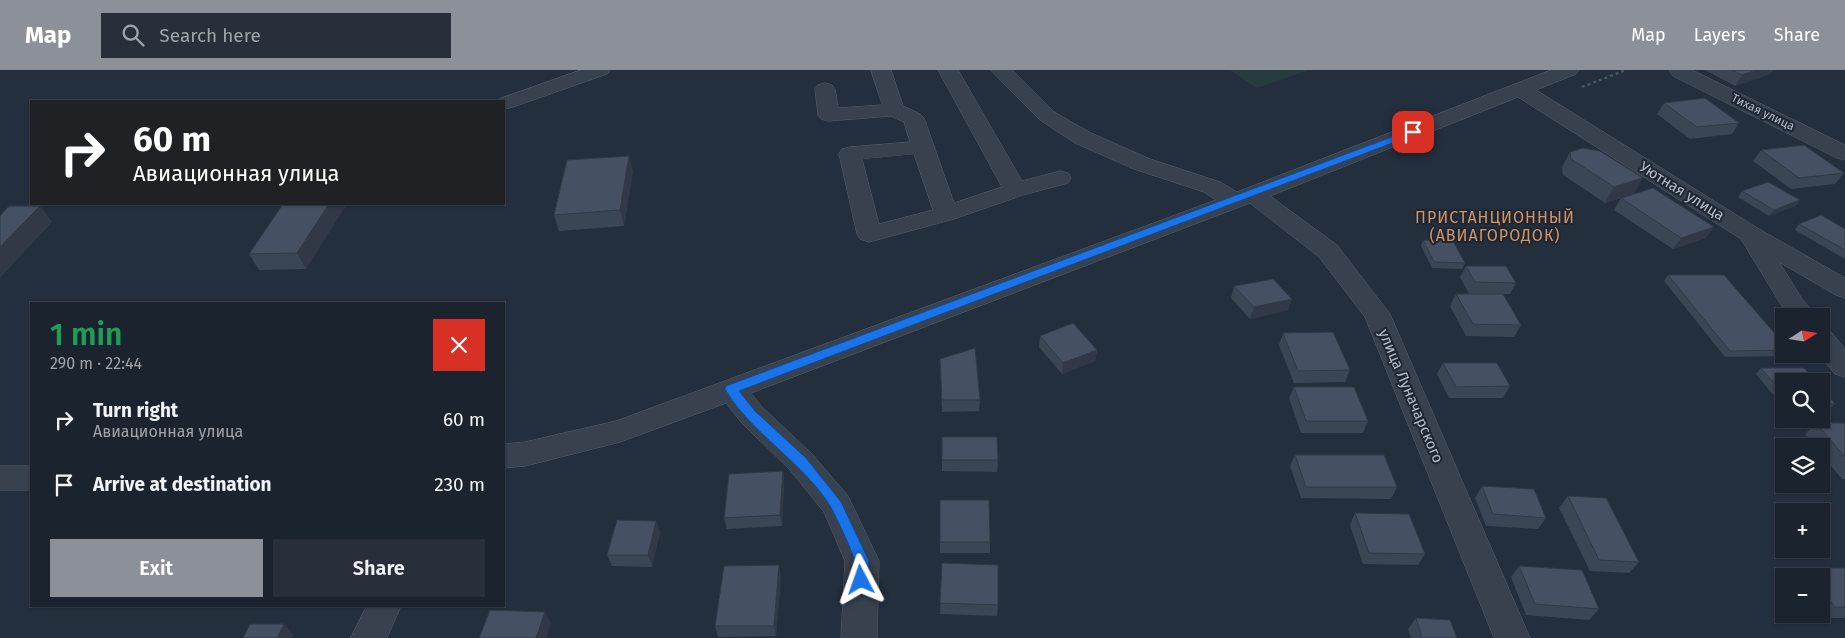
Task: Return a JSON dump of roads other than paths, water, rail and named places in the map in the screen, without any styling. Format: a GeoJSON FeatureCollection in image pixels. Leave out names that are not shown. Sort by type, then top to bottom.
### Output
{"type":"FeatureCollection","features":[{"type":"Feature","properties":{"kind":"street"},"geometry":{"type":"LineString","coordinates":[[506,103],[600,70]]}},
{"type":"Feature","properties":{"kind":"street"},"geometry":{"type":"LineString","coordinates":[[881,70],[894,110]]}},
{"type":"Feature","properties":{"kind":"street"},"geometry":{"type":"LineString","coordinates":[[948,70],[1015,190]]}},
{"type":"Feature","properties":{"kind":"street","name":"улица Луначарского"},"geometry":{"type":"LineString","coordinates":[[1001,70],[1047,116],[1083,138],[1142,164],[1244,197],[1328,251],[1377,314],[1512,638]]}},
{"type":"Feature","properties":{"kind":"street"},"geometry":{"type":"LineString","coordinates":[[505,456],[526,454],[620,431],[1244,197],[1527,81],[1569,70]]}},
{"type":"Feature","properties":{"kind":"street","name":"Тихая улица"},"geometry":{"type":"LineString","coordinates":[[1680,72],[1845,153]]}},
{"type":"Feature","properties":{"kind":"street","name":"Уютная улица"},"geometry":{"type":"LineString","coordinates":[[1527,81],[1750,234],[1845,289]]}},
{"type":"Feature","properties":{"kind":"street"},"geometry":{"type":"LineString","coordinates":[[825,89],[828,115],[894,110],[913,118],[946,214]]}},
{"type":"Feature","properties":{"kind":"street"},"geometry":{"type":"LineString","coordinates":[[923,146],[850,154],[868,234],[946,214],[1015,190],[1060,178]]}},
{"type":"Feature","properties":{"kind":"street"},"geometry":{"type":"LineString","coordinates":[[1750,234],[1795,308]]}},
{"type":"Feature","properties":{"kind":"street"},"geometry":{"type":"LineString","coordinates":[[1830,350],[1845,367]]}},
{"type":"Feature","properties":{"kind":"street"},"geometry":{"type":"LineString","coordinates":[[731,389],[750,414],[801,462],[837,506],[862,561],[858,638]]}},
{"type":"Feature","properties":{"kind":"street"},"geometry":{"type":"LineString","coordinates":[[369,638],[384,607]]}},
{"type":"Feature","properties":{"kind":"district","name":"ПРИСТАНЦИОННЫЙ (АВИАГОРОДОК)"},"geometry":{"type":"Point","coordinates":[1495,226]}}]}
